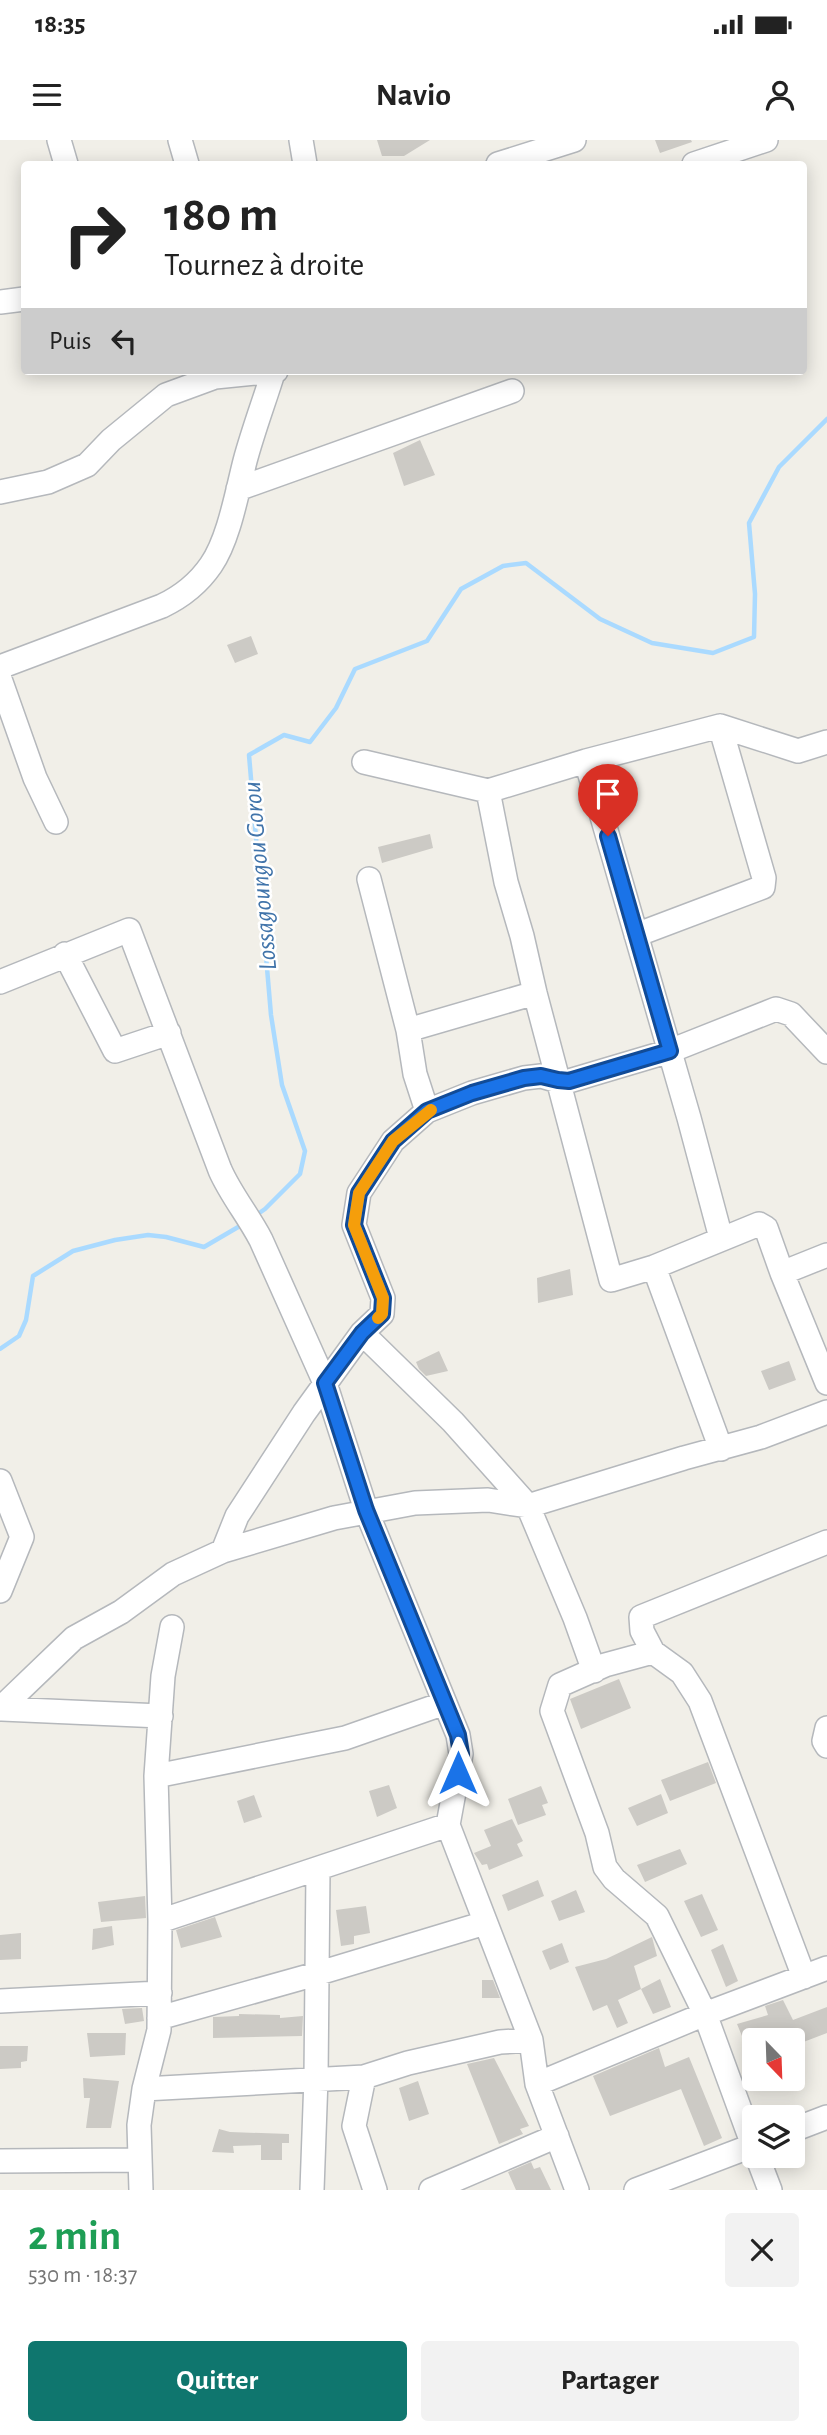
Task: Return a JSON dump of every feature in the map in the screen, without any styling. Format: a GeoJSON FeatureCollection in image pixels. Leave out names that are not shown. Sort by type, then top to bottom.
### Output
{"type":"FeatureCollection","features":[{"type":"Feature","properties":{"kind":"street"},"geometry":{"type":"LineString","coordinates":[[59,140],[65,161]]}},
{"type":"Feature","properties":{"kind":"street"},"geometry":{"type":"LineString","coordinates":[[180,140],[186,161]]}},
{"type":"Feature","properties":{"kind":"street"},"geometry":{"type":"LineString","coordinates":[[301,140],[304,161]]}},
{"type":"Feature","properties":{"kind":"street"},"geometry":{"type":"LineString","coordinates":[[508,161],[574,140]]}},
{"type":"Feature","properties":{"kind":"street"},"geometry":{"type":"LineString","coordinates":[[703,161],[766,140]]}},
{"type":"Feature","properties":{"kind":"street"},"geometry":{"type":"LineString","coordinates":[[0,302],[21,299]]}},
{"type":"Feature","properties":{"kind":"street"},"geometry":{"type":"LineString","coordinates":[[0,492],[48,482],[87,465],[111,440],[166,395],[215,377],[239,375]]}},
{"type":"Feature","properties":{"kind":"street"},"geometry":{"type":"LineString","coordinates":[[0,667],[162,606],[185,594],[214,562],[274,375]]}},
{"type":"Feature","properties":{"kind":"street"},"geometry":{"type":"LineString","coordinates":[[238,489],[512,391]]}},
{"type":"Feature","properties":{"kind":"street"},"geometry":{"type":"LineString","coordinates":[[0,679],[35,778],[56,822]]}},
{"type":"Feature","properties":{"kind":"street"},"geometry":{"type":"LineString","coordinates":[[364,762],[488,791],[586,761],[720,726],[798,751],[827,742]]}},
{"type":"Feature","properties":{"kind":"street"},"geometry":{"type":"LineString","coordinates":[[636,935],[763,887],[764,878],[720,726]]}},
{"type":"Feature","properties":{"kind":"street"},"geometry":{"type":"LineString","coordinates":[[586,761],[721,1238]]}},
{"type":"Feature","properties":{"kind":"street"},"geometry":{"type":"LineString","coordinates":[[488,791],[506,882],[611,1280],[654,1267],[759,1223],[766,1228],[827,1383]]}},
{"type":"Feature","properties":{"kind":"street"},"geometry":{"type":"LineString","coordinates":[[369,879],[408,1030],[415,1074],[427,1111]]}},
{"type":"Feature","properties":{"kind":"street"},"geometry":{"type":"LineString","coordinates":[[0,982],[129,930],[228,1187],[261,1240],[325,1383],[366,1510],[458,1735],[461,1754],[448,1825],[531,2040],[537,2084],[577,2190]]}},
{"type":"Feature","properties":{"kind":"street"},"geometry":{"type":"LineString","coordinates":[[65,954],[115,1051],[169,1033]]}},
{"type":"Feature","properties":{"kind":"street"},"geometry":{"type":"LineString","coordinates":[[408,1030],[535,993]]}},
{"type":"Feature","properties":{"kind":"street"},"geometry":{"type":"LineString","coordinates":[[223,1551],[237,1516],[325,1383],[362,1333],[382,1314],[383,1298],[354,1225],[359,1193],[393,1141],[427,1111],[472,1093],[524,1078],[541,1076],[569,1081],[670,1051],[776,1009],[791,1014],[827,1052]]}},
{"type":"Feature","properties":{"kind":"street"},"geometry":{"type":"LineString","coordinates":[[782,1273],[827,1255]]}},
{"type":"Feature","properties":{"kind":"street"},"geometry":{"type":"LineString","coordinates":[[654,1267],[721,1449]]}},
{"type":"Feature","properties":{"kind":"street"},"geometry":{"type":"LineString","coordinates":[[362,1333],[470,1441],[528,1506],[594,1671]]}},
{"type":"Feature","properties":{"kind":"street"},"geometry":{"type":"LineString","coordinates":[[1,1709],[74,1638],[121,1612],[173,1574],[223,1551],[366,1510],[415,1503],[488,1500],[528,1506],[761,1437],[827,1412]]}},
{"type":"Feature","properties":{"kind":"street"},"geometry":{"type":"LineString","coordinates":[[0,1481],[22,1537],[0,1591]]}},
{"type":"Feature","properties":{"kind":"street"},"geometry":{"type":"LineString","coordinates":[[804,1977],[700,1701],[682,1673],[653,1652],[642,1631],[641,1617],[827,1542]]}},
{"type":"Feature","properties":{"kind":"street"},"geometry":{"type":"LineString","coordinates":[[141,2190],[139,2125],[144,2089],[159,2030],[160,1921],[156,1776],[163,1675],[172,1627]]}},
{"type":"Feature","properties":{"kind":"street"},"geometry":{"type":"LineString","coordinates":[[653,1652],[605,1665],[560,1685],[552,1711],[597,1833],[604,1867],[657,1916],[705,2014],[742,2114]]}},
{"type":"Feature","properties":{"kind":"street"},"geometry":{"type":"LineString","coordinates":[[156,1776],[345,1738],[445,1703]]}},
{"type":"Feature","properties":{"kind":"street"},"geometry":{"type":"LineString","coordinates":[[1,1709],[161,1716]]}},
{"type":"Feature","properties":{"kind":"street"},"geometry":{"type":"LineString","coordinates":[[827,1728],[824,1741],[827,1746]]}},
{"type":"Feature","properties":{"kind":"street"},"geometry":{"type":"LineString","coordinates":[[160,1921],[448,1825]]}},
{"type":"Feature","properties":{"kind":"street"},"geometry":{"type":"LineString","coordinates":[[312,2190],[318,1870]]}},
{"type":"Feature","properties":{"kind":"street"},"geometry":{"type":"LineString","coordinates":[[159,2018],[485,1923]]}},
{"type":"Feature","properties":{"kind":"street"},"geometry":{"type":"LineString","coordinates":[[537,2084],[705,2014],[827,1968]]}},
{"type":"Feature","properties":{"kind":"street"},"geometry":{"type":"LineString","coordinates":[[0,2001],[160,1993]]}},
{"type":"Feature","properties":{"kind":"street"},"geometry":{"type":"LineString","coordinates":[[144,2089],[364,2077],[408,2063],[500,2042],[531,2040]]}},
{"type":"Feature","properties":{"kind":"street"},"geometry":{"type":"LineString","coordinates":[[364,2077],[354,2126],[375,2190]]}},
{"type":"Feature","properties":{"kind":"street"},"geometry":{"type":"LineString","coordinates":[[805,2125],[827,2117]]}},
{"type":"Feature","properties":{"kind":"street"},"geometry":{"type":"LineString","coordinates":[[431,2190],[557,2136]]}},
{"type":"Feature","properties":{"kind":"street"},"geometry":{"type":"LineString","coordinates":[[636,2190],[742,2153]]}},
{"type":"Feature","properties":{"kind":"street"},"geometry":{"type":"LineString","coordinates":[[0,2161],[138,2160]]}},
{"type":"Feature","properties":{"kind":"street"},"geometry":{"type":"LineString","coordinates":[[761,2168],[769,2190]]}},
{"type":"Feature","properties":{"kind":"building"},"geometry":{"type":"Polygon","coordinates":[[[377,140],[430,140],[404,156],[382,156],[377,140]]]}},
{"type":"Feature","properties":{"kind":"building"},"geometry":{"type":"Polygon","coordinates":[[[655,140],[691,140],[692,142],[660,153],[655,140]]]}},
{"type":"Feature","properties":{"kind":"building"},"geometry":{"type":"Polygon","coordinates":[[[420,440],[435,475],[404,486],[393,453],[420,440]]]}},
{"type":"Feature","properties":{"kind":"building"},"geometry":{"type":"Polygon","coordinates":[[[251,636],[258,654],[235,663],[227,645],[251,636]]]}},
{"type":"Feature","properties":{"kind":"building"},"geometry":{"type":"Polygon","coordinates":[[[430,834],[433,848],[382,863],[378,847],[430,834]]]}},
{"type":"Feature","properties":{"kind":"building"},"geometry":{"type":"Polygon","coordinates":[[[570,1269],[573,1295],[538,1303],[537,1278],[570,1269]]]}},
{"type":"Feature","properties":{"kind":"building"},"geometry":{"type":"Polygon","coordinates":[[[439,1351],[448,1371],[426,1376],[416,1362],[439,1351]]]}},
{"type":"Feature","properties":{"kind":"building"},"geometry":{"type":"Polygon","coordinates":[[[789,1361],[796,1380],[769,1390],[761,1371],[789,1361]]]}},
{"type":"Feature","properties":{"kind":"building"},"geometry":{"type":"Polygon","coordinates":[[[619,1679],[631,1708],[581,1729],[570,1699],[619,1679]]]}},
{"type":"Feature","properties":{"kind":"building"},"geometry":{"type":"Polygon","coordinates":[[[708,1762],[716,1783],[670,1801],[661,1780],[708,1762]]]}},
{"type":"Feature","properties":{"kind":"building"},"geometry":{"type":"Polygon","coordinates":[[[389,1785],[397,1808],[377,1817],[369,1791],[389,1785]]]}},
{"type":"Feature","properties":{"kind":"building"},"geometry":{"type":"Polygon","coordinates":[[[541,1786],[548,1803],[542,1805],[546,1815],[518,1825],[508,1799],[541,1786]]]}},
{"type":"Feature","properties":{"kind":"building"},"geometry":{"type":"Polygon","coordinates":[[[661,1794],[668,1813],[637,1826],[628,1808],[661,1794]]]}},
{"type":"Feature","properties":{"kind":"building"},"geometry":{"type":"Polygon","coordinates":[[[254,1795],[262,1817],[244,1823],[237,1801],[254,1795]]]}},
{"type":"Feature","properties":{"kind":"building"},"geometry":{"type":"Polygon","coordinates":[[[512,1819],[523,1841],[517,1844],[523,1856],[489,1870],[487,1864],[482,1865],[474,1853],[491,1846],[484,1830],[512,1819]]]}},
{"type":"Feature","properties":{"kind":"building"},"geometry":{"type":"Polygon","coordinates":[[[680,1849],[687,1864],[645,1882],[637,1865],[680,1849]]]}},
{"type":"Feature","properties":{"kind":"building"},"geometry":{"type":"Polygon","coordinates":[[[538,1880],[544,1896],[508,1911],[502,1895],[538,1880]]]}},
{"type":"Feature","properties":{"kind":"building"},"geometry":{"type":"Polygon","coordinates":[[[576,1890],[585,1912],[559,1921],[551,1901],[576,1890]]]}},
{"type":"Feature","properties":{"kind":"building"},"geometry":{"type":"Polygon","coordinates":[[[702,1894],[718,1930],[701,1937],[684,1901],[702,1894]]]}},
{"type":"Feature","properties":{"kind":"building"},"geometry":{"type":"Polygon","coordinates":[[[145,1896],[146,1918],[101,1922],[98,1902],[145,1896]]]}},
{"type":"Feature","properties":{"kind":"building"},"geometry":{"type":"Polygon","coordinates":[[[366,1906],[370,1933],[354,1936],[354,1944],[341,1946],[336,1910],[366,1906]]]}},
{"type":"Feature","properties":{"kind":"building"},"geometry":{"type":"Polygon","coordinates":[[[215,1917],[222,1937],[181,1948],[176,1930],[215,1917]]]}},
{"type":"Feature","properties":{"kind":"building"},"geometry":{"type":"Polygon","coordinates":[[[112,1926],[114,1945],[92,1950],[93,1929],[112,1926]]]}},
{"type":"Feature","properties":{"kind":"building"},"geometry":{"type":"Polygon","coordinates":[[[21,1933],[21,1959],[0,1960],[0,1935],[21,1933]]]}},
{"type":"Feature","properties":{"kind":"building"},"geometry":{"type":"Polygon","coordinates":[[[652,1937],[657,1956],[634,1966],[641,1989],[618,2000],[628,2023],[617,2028],[607,2005],[593,2011],[575,1967],[606,1959],[652,1937]]]}},
{"type":"Feature","properties":{"kind":"building"},"geometry":{"type":"Polygon","coordinates":[[[562,1943],[569,1962],[550,1970],[542,1951],[562,1943]]]}},
{"type":"Feature","properties":{"kind":"building"},"geometry":{"type":"Polygon","coordinates":[[[723,1944],[738,1981],[726,1987],[711,1950],[723,1944]]]}},
{"type":"Feature","properties":{"kind":"building"},"geometry":{"type":"Polygon","coordinates":[[[660,1979],[671,2007],[653,2014],[641,1989],[660,1979]]]}},
{"type":"Feature","properties":{"kind":"building"},"geometry":{"type":"Polygon","coordinates":[[[482,1980],[493,1980],[500,1998],[482,1998],[482,1980]]]}},
{"type":"Feature","properties":{"kind":"building"},"geometry":{"type":"Polygon","coordinates":[[[783,2000],[793,2020],[827,2007],[827,2033],[805,2041],[805,2028],[742,2028],[742,2036],[737,2024],[768,2015],[765,2006],[783,2000]]]}},
{"type":"Feature","properties":{"kind":"building"},"geometry":{"type":"Polygon","coordinates":[[[142,2008],[144,2021],[125,2024],[122,2009],[142,2008]]]}},
{"type":"Feature","properties":{"kind":"building"},"geometry":{"type":"Polygon","coordinates":[[[239,2014],[280,2015],[280,2018],[303,2016],[302,2036],[213,2038],[213,2017],[239,2014]]]}},
{"type":"Feature","properties":{"kind":"building"},"geometry":{"type":"Polygon","coordinates":[[[87,2033],[126,2033],[125,2055],[90,2057],[87,2033]]]}},
{"type":"Feature","properties":{"kind":"building"},"geometry":{"type":"Polygon","coordinates":[[[0,2046],[28,2046],[27,2061],[21,2062],[21,2068],[0,2069],[0,2046]]]}},
{"type":"Feature","properties":{"kind":"building"},"geometry":{"type":"Polygon","coordinates":[[[659,2048],[665,2067],[689,2057],[722,2138],[704,2146],[681,2089],[610,2116],[593,2076],[659,2048]]]}},
{"type":"Feature","properties":{"kind":"building"},"geometry":{"type":"Polygon","coordinates":[[[494,2058],[529,2126],[520,2129],[523,2134],[499,2144],[467,2064],[494,2058]]]}},
{"type":"Feature","properties":{"kind":"building"},"geometry":{"type":"Polygon","coordinates":[[[83,2078],[119,2081],[111,2128],[86,2128],[90,2098],[84,2098],[83,2078]]]}},
{"type":"Feature","properties":{"kind":"building"},"geometry":{"type":"Polygon","coordinates":[[[418,2081],[429,2114],[409,2121],[399,2088],[418,2081]]]}},
{"type":"Feature","properties":{"kind":"building"},"geometry":{"type":"Polygon","coordinates":[[[219,2129],[230,2132],[289,2134],[289,2143],[282,2143],[282,2160],[261,2160],[261,2145],[233,2146],[234,2153],[212,2152],[219,2129]]]}},
{"type":"Feature","properties":{"kind":"building"},"geometry":{"type":"Polygon","coordinates":[[[531,2162],[534,2169],[540,2167],[551,2190],[516,2190],[508,2172],[531,2162]]]}},
{"type":"Feature","properties":{"kind":"waterway","name":"Lossagoungou Gorou"},"geometry":{"type":"LineString","coordinates":[[255,1216],[300,1174],[305,1151],[282,1085],[271,1015],[249,755],[284,735],[310,742],[336,708],[355,669],[427,641],[461,589],[503,566],[526,563],[600,619],[652,643],[713,653],[754,637],[755,594],[749,523],[779,467],[827,419]]}},
{"type":"Feature","properties":{"kind":"waterway","name":"Lossagoungou Gorou"},"geometry":{"type":"LineString","coordinates":[[0,1349],[19,1336],[26,1320],[33,1276],[73,1251],[148,1235],[204,1247],[245,1223]]}},
{"type":"Feature","properties":{"kind":"slow traffic"},"geometry":{"type":"LineString","coordinates":[[378,1318],[382,1314],[383,1298],[354,1225],[359,1193],[393,1141],[431,1110]]}},
{"type":"Feature","properties":{"kind":"route"},"geometry":{"type":"LineString","coordinates":[[458,1773],[461,1754],[458,1735],[366,1510],[325,1383],[362,1333],[382,1314],[383,1298],[354,1225],[359,1193],[393,1141],[427,1111],[472,1093],[524,1078],[541,1076],[569,1081],[670,1051],[608,836]]}}]}
